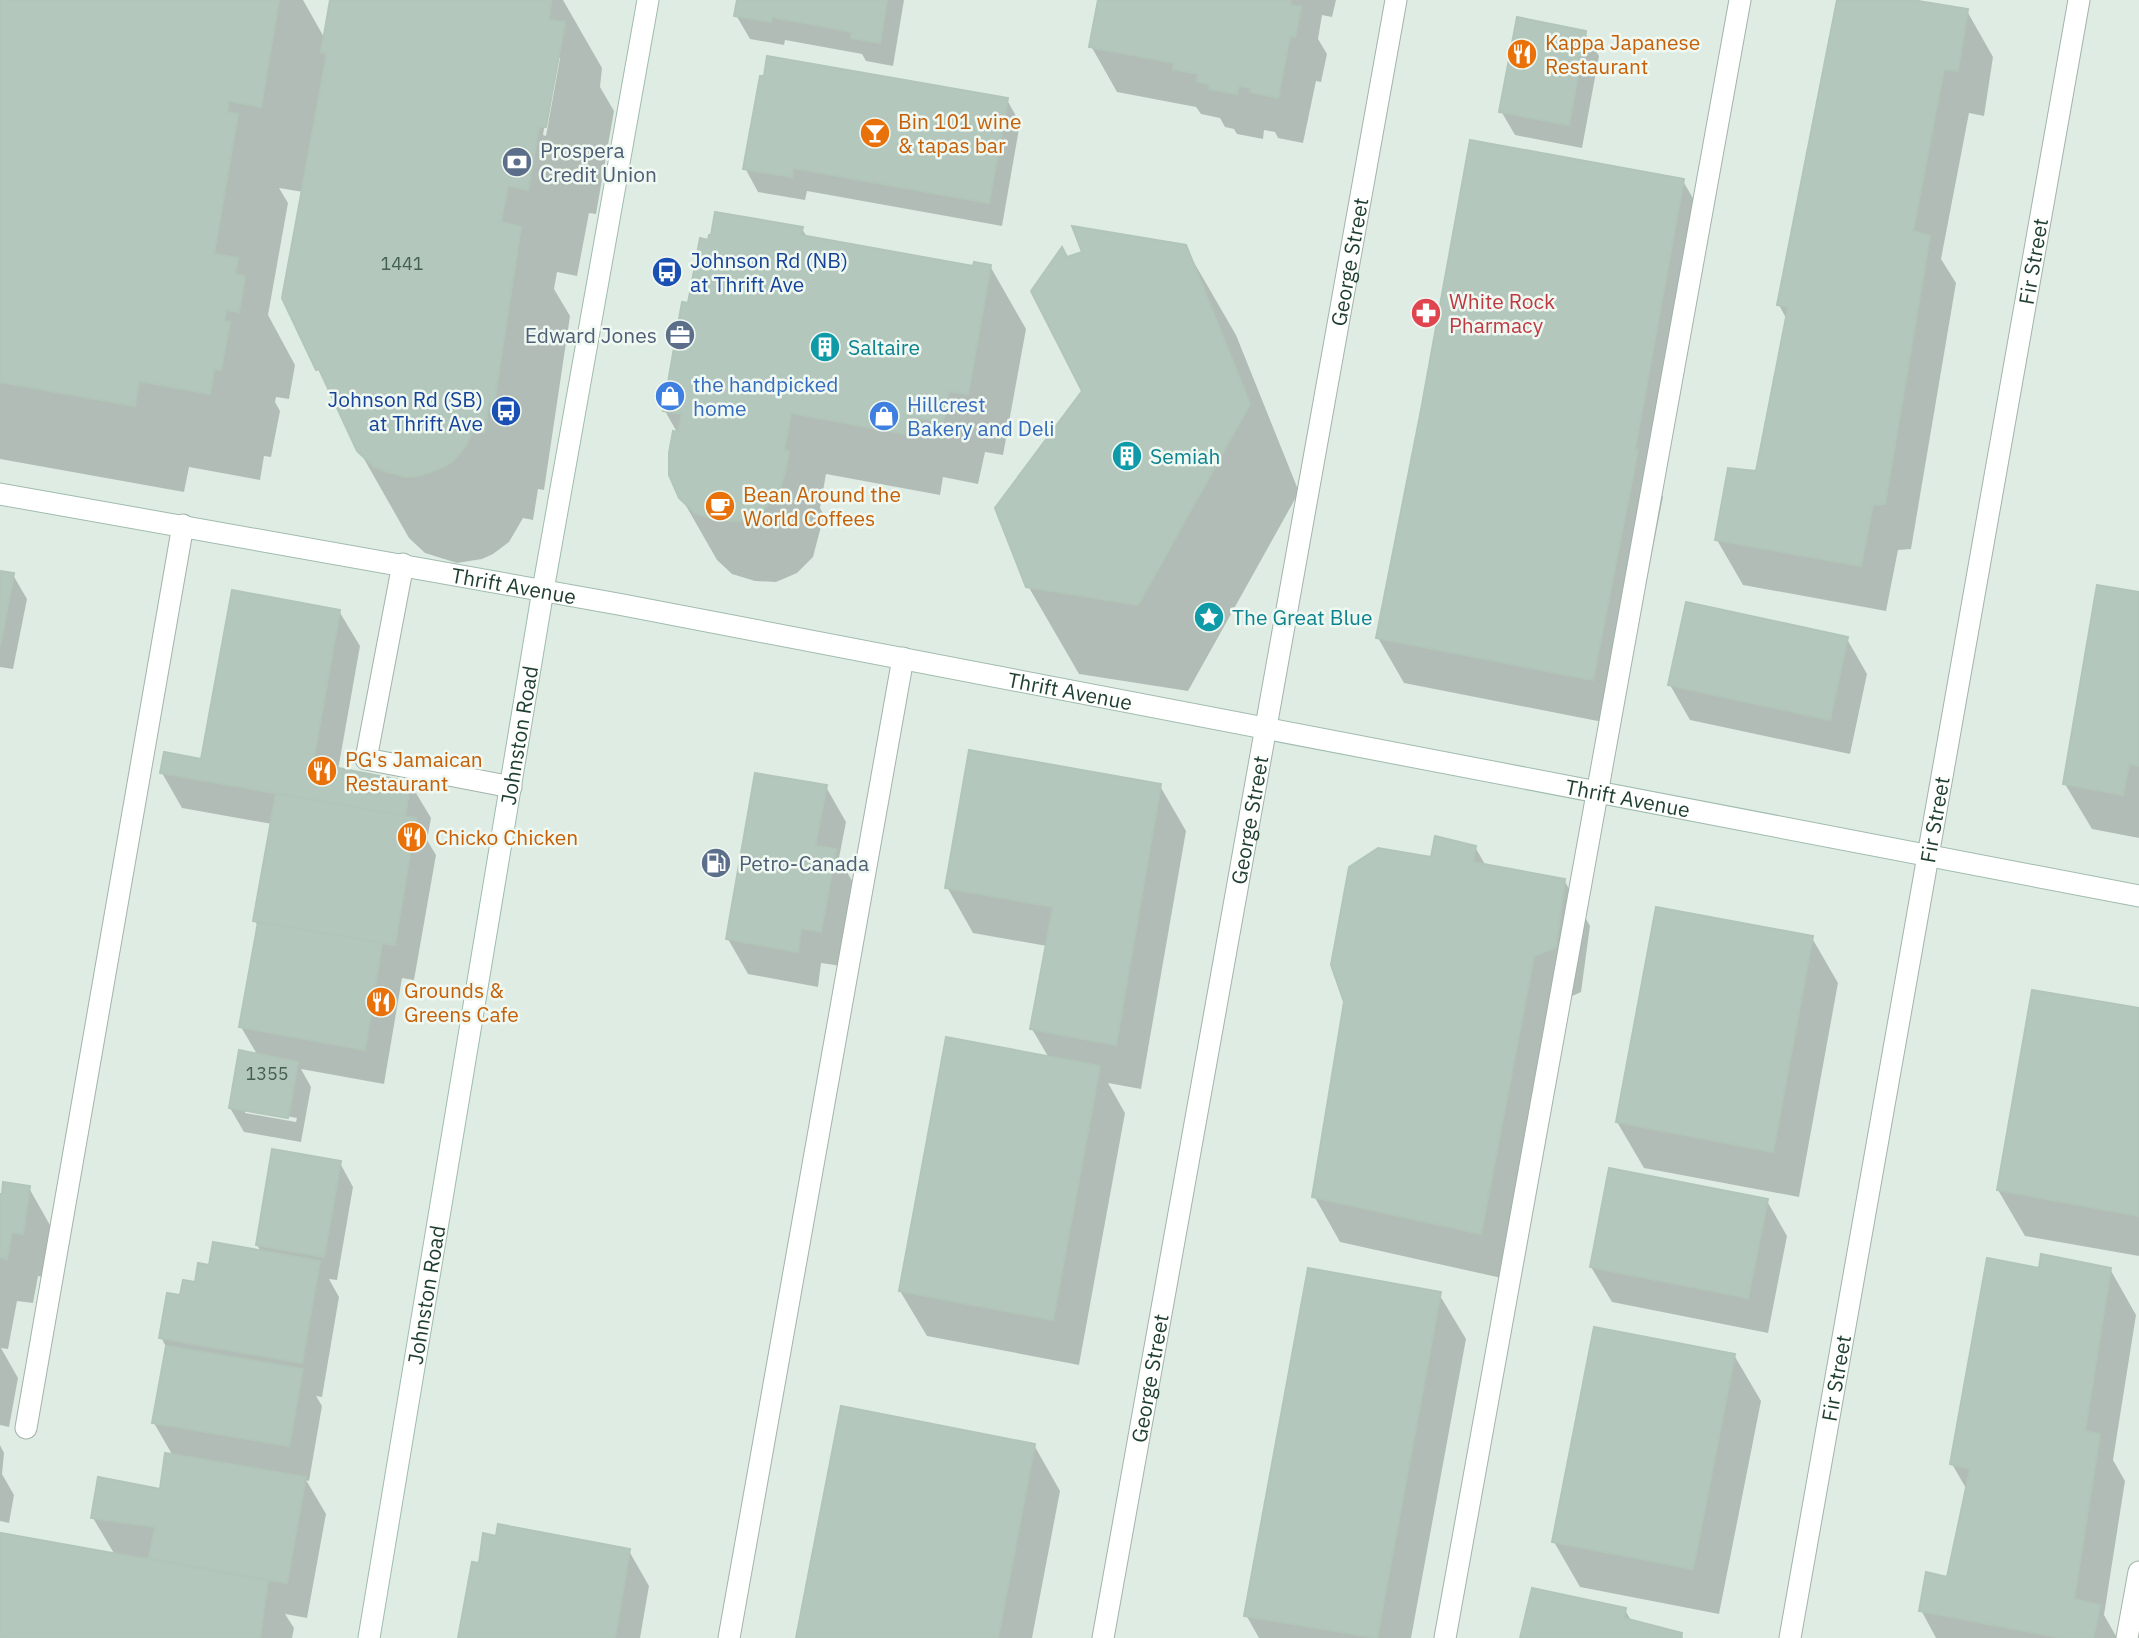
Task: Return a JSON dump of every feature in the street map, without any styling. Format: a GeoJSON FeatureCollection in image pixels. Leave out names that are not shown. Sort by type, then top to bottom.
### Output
{"type":"FeatureCollection","features":[{"type":"Feature","properties":{"kind":"street","name":"Johnston Road"},"geometry":{"type":"LineString","coordinates":[[369,1638],[543,590],[648,0]]}},
{"type":"Feature","properties":{"kind":"street","name":"George Street"},"geometry":{"type":"LineString","coordinates":[[1103,1638],[1396,0]]}},
{"type":"Feature","properties":{"kind":"street"},"geometry":{"type":"LineString","coordinates":[[1446,1638],[1740,0]]}},
{"type":"Feature","properties":{"kind":"street","name":"Fir Street"},"geometry":{"type":"LineString","coordinates":[[1790,1638],[2079,0]]}},
{"type":"Feature","properties":{"kind":"street","name":"Thrift Avenue"},"geometry":{"type":"LineString","coordinates":[[0,494],[543,590],[2139,896]]}},
{"type":"Feature","properties":{"kind":"street"},"geometry":{"type":"LineString","coordinates":[[26,1428],[183,526]]}},
{"type":"Feature","properties":{"kind":"street"},"geometry":{"type":"LineString","coordinates":[[403,564],[366,759],[511,787]]}},
{"type":"Feature","properties":{"kind":"street"},"geometry":{"type":"LineString","coordinates":[[729,1638],[903,658]]}},
{"type":"Feature","properties":{"kind":"street"},"geometry":{"type":"LineString","coordinates":[[2127,1638],[2139,1572]]}},
{"type":"Feature","properties":{"kind":"building"},"geometry":{"type":"Polygon","coordinates":[[[0,0],[279,0],[261,107],[229,101],[227,112],[238,114],[214,254],[238,258],[235,274],[245,276],[239,312],[226,310],[224,321],[230,322],[221,370],[214,369],[210,394],[139,381],[135,406],[0,382],[0,0]]]}},
{"type":"Feature","properties":{"kind":"building"},"geometry":{"type":"Polygon","coordinates":[[[330,0],[551,0],[549,20],[565,22],[546,127],[539,127],[528,190],[508,186],[501,222],[521,227],[494,403],[489,402],[484,433],[473,431],[465,447],[452,462],[419,476],[406,477],[384,471],[373,466],[357,451],[282,298],[327,53],[321,52],[330,0]]]}},
{"type":"Feature","properties":{"kind":"building"},"geometry":{"type":"Polygon","coordinates":[[[737,0],[887,0],[880,43],[851,38],[852,32],[772,17],[771,22],[734,16],[737,0]]]}},
{"type":"Feature","properties":{"kind":"building"},"geometry":{"type":"Polygon","coordinates":[[[1098,0],[1291,0],[1290,5],[1301,7],[1295,37],[1290,36],[1278,98],[1250,92],[1251,88],[1239,86],[1237,94],[1209,89],[1210,84],[1197,82],[1198,74],[1173,69],[1174,63],[1089,47],[1098,0]]]}},
{"type":"Feature","properties":{"kind":"building"},"geometry":{"type":"Polygon","coordinates":[[[1837,0],[1912,0],[1968,9],[1958,71],[1944,69],[1913,231],[1930,236],[1885,504],[1873,505],[1861,566],[1715,540],[1728,468],[1756,471],[1788,307],[1777,305],[1837,0]]]}},
{"type":"Feature","properties":{"kind":"building"},"geometry":{"type":"Polygon","coordinates":[[[1517,17],[1586,31],[1569,125],[1499,112],[1517,17]]]}},
{"type":"Feature","properties":{"kind":"building","name":"Bin 101 wine & tapas bar"},"geometry":{"type":"Polygon","coordinates":[[[767,56],[1008,98],[989,203],[793,168],[792,177],[743,169],[760,76],[764,76],[767,56]]]}},
{"type":"Feature","properties":{"kind":"building"},"geometry":{"type":"Polygon","coordinates":[[[1470,140],[1684,179],[1635,449],[1638,450],[1593,680],[1376,638],[1470,140]]]}},
{"type":"Feature","properties":{"kind":"building","name":"Saltaire"},"geometry":{"type":"Polygon","coordinates":[[[715,212],[803,227],[801,235],[973,266],[974,262],[991,265],[968,394],[949,391],[943,422],[908,416],[905,434],[791,413],[784,451],[789,451],[778,495],[761,512],[740,521],[718,520],[695,513],[679,498],[669,475],[673,431],[678,432],[682,414],[663,411],[682,302],[688,303],[700,238],[708,240],[711,235],[715,212]]]}},
{"type":"Feature","properties":{"kind":"building","name":"Semiah"},"geometry":{"type":"Polygon","coordinates":[[[1072,226],[1186,245],[1250,404],[1138,605],[1026,587],[995,508],[1082,391],[1031,291],[1062,247],[1067,257],[1082,252],[1072,226]]]}},
{"type":"Feature","properties":{"kind":"building"},"geometry":{"type":"Polygon","coordinates":[[[0,571],[14,573],[0,646],[0,571]]]}},
{"type":"Feature","properties":{"kind":"building"},"geometry":{"type":"Polygon","coordinates":[[[2097,585],[2139,592],[2139,766],[2129,764],[2123,795],[2063,784],[2097,585]]]}},
{"type":"Feature","properties":{"kind":"building"},"geometry":{"type":"Polygon","coordinates":[[[232,590],[340,610],[313,763],[411,782],[405,816],[160,773],[164,752],[201,759],[232,590]]]}},
{"type":"Feature","properties":{"kind":"building"},"geometry":{"type":"Polygon","coordinates":[[[1686,602],[1848,637],[1830,720],[1668,685],[1686,602]]]}},
{"type":"Feature","properties":{"kind":"building"},"geometry":{"type":"Polygon","coordinates":[[[969,750],[1161,784],[1116,1045],[1030,1029],[1053,907],[945,888],[969,750]]]}},
{"type":"Feature","properties":{"kind":"building"},"geometry":{"type":"Polygon","coordinates":[[[755,773],[827,785],[815,846],[836,849],[821,932],[801,928],[798,952],[726,939],[755,773]]]}},
{"type":"Feature","properties":{"kind":"building"},"geometry":{"type":"Polygon","coordinates":[[[276,793],[416,818],[395,945],[253,921],[276,793]]]}},
{"type":"Feature","properties":{"kind":"building"},"geometry":{"type":"Polygon","coordinates":[[[1435,836],[1476,846],[1473,862],[1565,879],[1556,947],[1534,956],[1481,1234],[1312,1197],[1344,1002],[1331,965],[1349,867],[1378,848],[1431,857],[1435,836]]]}},
{"type":"Feature","properties":{"kind":"building"},"geometry":{"type":"Polygon","coordinates":[[[1656,907],[1813,936],[1773,1152],[1616,1122],[1656,907]]]}},
{"type":"Feature","properties":{"kind":"building"},"geometry":{"type":"Polygon","coordinates":[[[258,922],[382,943],[365,1050],[239,1027],[258,922]]]}},
{"type":"Feature","properties":{"kind":"building"},"geometry":{"type":"Polygon","coordinates":[[[2032,990],[2139,1008],[2139,1216],[1997,1190],[2032,990]]]}},
{"type":"Feature","properties":{"kind":"building"},"geometry":{"type":"Polygon","coordinates":[[[946,1037],[1100,1066],[1053,1320],[899,1291],[946,1037]]]}},
{"type":"Feature","properties":{"kind":"building"},"geometry":{"type":"Polygon","coordinates":[[[239,1050],[298,1062],[288,1118],[229,1108],[239,1050]]]}},
{"type":"Feature","properties":{"kind":"building"},"geometry":{"type":"Polygon","coordinates":[[[272,1149],[341,1161],[324,1257],[256,1245],[272,1149]]]}},
{"type":"Feature","properties":{"kind":"building"},"geometry":{"type":"Polygon","coordinates":[[[1609,1168],[1768,1199],[1748,1298],[1590,1267],[1609,1168]]]}},
{"type":"Feature","properties":{"kind":"building"},"geometry":{"type":"Polygon","coordinates":[[[3,1182],[30,1186],[23,1234],[12,1232],[7,1259],[0,1257],[0,1194],[3,1182]]]}},
{"type":"Feature","properties":{"kind":"building"},"geometry":{"type":"Polygon","coordinates":[[[213,1242],[320,1261],[302,1363],[159,1338],[167,1293],[180,1295],[183,1280],[195,1282],[198,1263],[209,1265],[213,1242]]]}},
{"type":"Feature","properties":{"kind":"building"},"geometry":{"type":"Polygon","coordinates":[[[2041,1254],[2111,1268],[2085,1431],[2100,1434],[2074,1599],[2100,1605],[2093,1638],[2062,1638],[1919,1611],[1926,1572],[1947,1577],[1970,1469],[1950,1464],[1987,1258],[2039,1268],[2041,1254]]]}},
{"type":"Feature","properties":{"kind":"building"},"geometry":{"type":"Polygon","coordinates":[[[1308,1268],[1441,1292],[1377,1638],[1244,1616],[1308,1268]]]}},
{"type":"Feature","properties":{"kind":"building"},"geometry":{"type":"Polygon","coordinates":[[[1594,1327],[1735,1354],[1693,1569],[1552,1542],[1594,1327]]]}},
{"type":"Feature","properties":{"kind":"building"},"geometry":{"type":"Polygon","coordinates":[[[166,1346],[303,1369],[289,1446],[152,1423],[166,1346]]]}},
{"type":"Feature","properties":{"kind":"building"},"geometry":{"type":"Polygon","coordinates":[[[841,1406],[1035,1444],[998,1638],[796,1638],[841,1406]]]}},
{"type":"Feature","properties":{"kind":"building"},"geometry":{"type":"Polygon","coordinates":[[[165,1453],[306,1477],[287,1583],[149,1558],[155,1527],[91,1518],[98,1477],[160,1489],[165,1453]]]}},
{"type":"Feature","properties":{"kind":"building"},"geometry":{"type":"Polygon","coordinates":[[[498,1524],[630,1549],[615,1638],[458,1638],[472,1562],[479,1563],[483,1533],[496,1536],[498,1524]]]}},
{"type":"Feature","properties":{"kind":"building"},"geometry":{"type":"Polygon","coordinates":[[[1,1533],[268,1581],[260,1638],[0,1638],[1,1533]]]}},
{"type":"Feature","properties":{"kind":"building"},"geometry":{"type":"Polygon","coordinates":[[[1532,1588],[1626,1608],[1624,1618],[1682,1633],[1681,1638],[1520,1638],[1532,1588]]]}},
{"type":"Feature","properties":{"kind":"place","name":"Kappa Japanese Restaurant"},"geometry":{"type":"Point","coordinates":[1522,54]}},
{"type":"Feature","properties":{"kind":"place","name":"Bin 101 wine & tapas bar"},"geometry":{"type":"Point","coordinates":[875,133]}},
{"type":"Feature","properties":{"kind":"place","name":"Prospera Credit Union"},"geometry":{"type":"Point","coordinates":[517,162]}},
{"type":"Feature","properties":{"kind":"place","name":"Johnson Rd (NB) at Thrift Ave"},"geometry":{"type":"Point","coordinates":[667,272]}},
{"type":"Feature","properties":{"kind":"place","name":"White Rock Pharmacy"},"geometry":{"type":"Point","coordinates":[1426,313]}},
{"type":"Feature","properties":{"kind":"place","name":"Edward Jones"},"geometry":{"type":"Point","coordinates":[680,335]}},
{"type":"Feature","properties":{"kind":"place","name":"Saltaire"},"geometry":{"type":"Point","coordinates":[825,347]}},
{"type":"Feature","properties":{"kind":"place","name":"the handpicked home"},"geometry":{"type":"Point","coordinates":[670,396]}},
{"type":"Feature","properties":{"kind":"place","name":"Johnson Rd (SB) at Thrift Ave"},"geometry":{"type":"Point","coordinates":[506,411]}},
{"type":"Feature","properties":{"kind":"place","name":"Hillcrest Bakery and Deli"},"geometry":{"type":"Point","coordinates":[884,416]}},
{"type":"Feature","properties":{"kind":"place","name":"Semiah"},"geometry":{"type":"Point","coordinates":[1127,456]}},
{"type":"Feature","properties":{"kind":"place","name":"Bean Around the World Coffees"},"geometry":{"type":"Point","coordinates":[720,506]}},
{"type":"Feature","properties":{"kind":"place","name":"The Great Blue"},"geometry":{"type":"Point","coordinates":[1209,617]}},
{"type":"Feature","properties":{"kind":"place","name":"PG's Jamaican Restaurant"},"geometry":{"type":"Point","coordinates":[322,771]}},
{"type":"Feature","properties":{"kind":"place","name":"Chicko Chicken"},"geometry":{"type":"Point","coordinates":[412,837]}},
{"type":"Feature","properties":{"kind":"place","name":"Petro-Canada"},"geometry":{"type":"Point","coordinates":[716,863]}},
{"type":"Feature","properties":{"kind":"place","name":"Grounds & Greens Cafe"},"geometry":{"type":"Point","coordinates":[381,1002]}}]}
